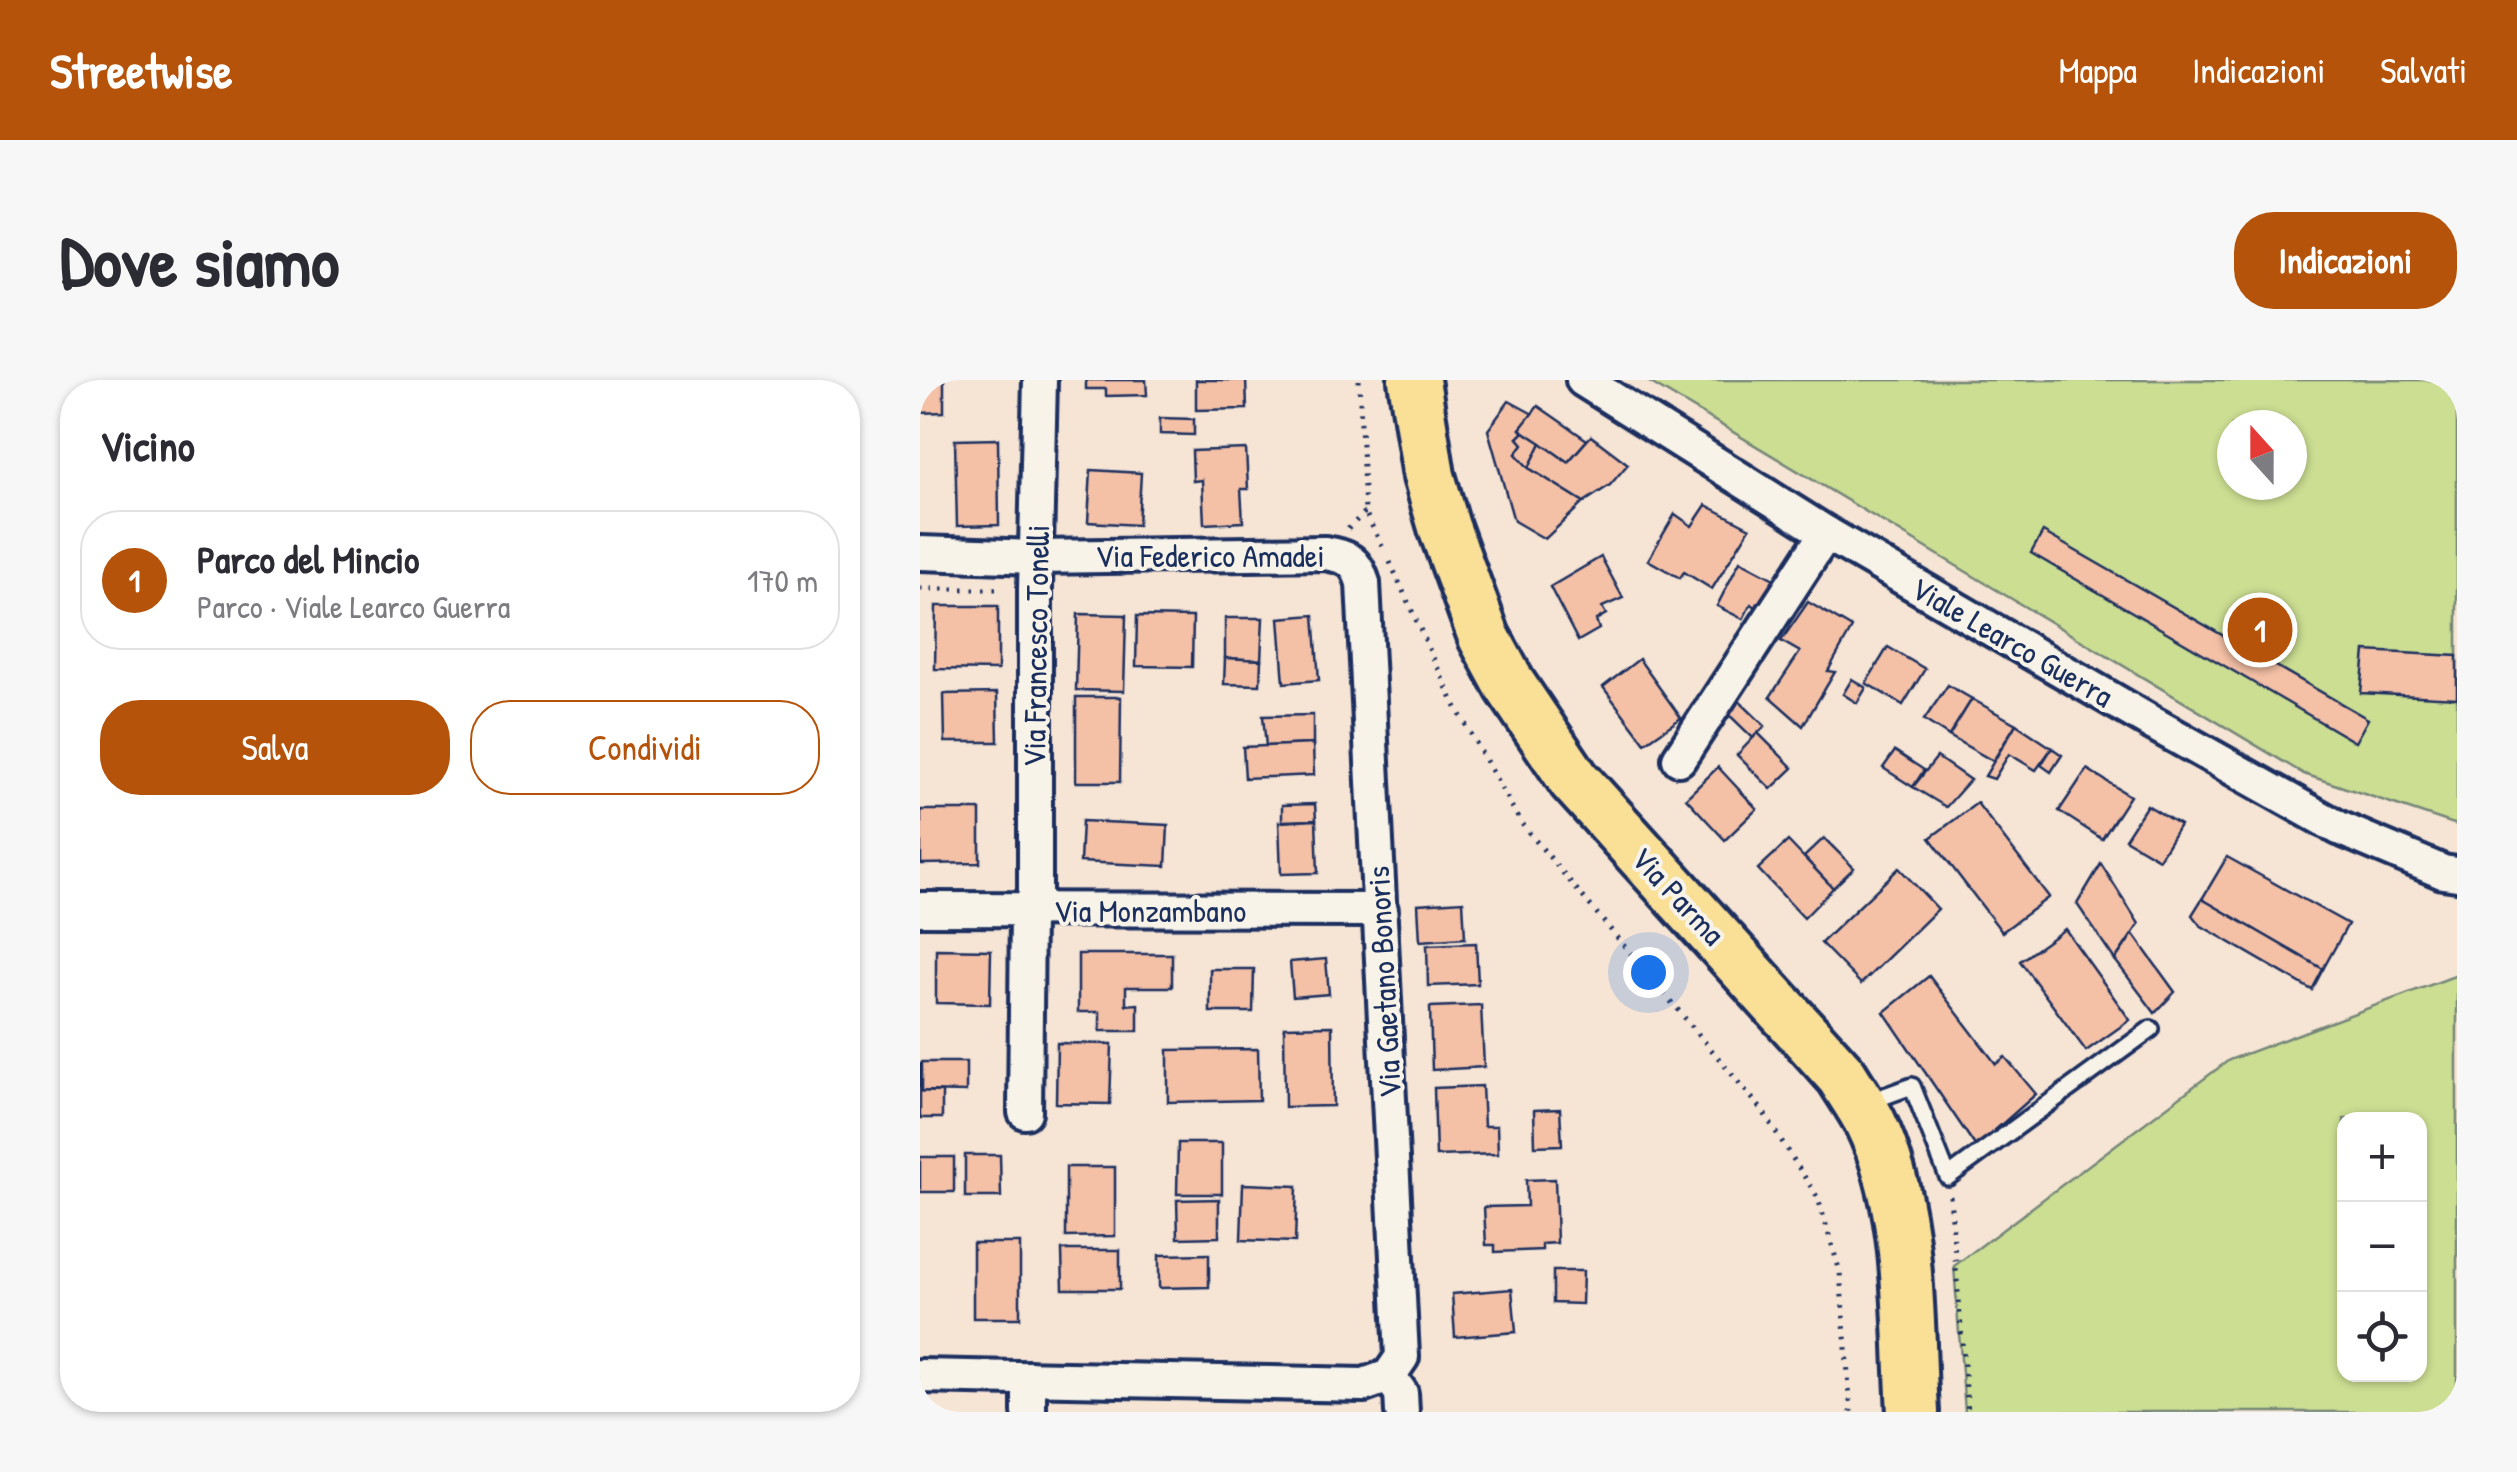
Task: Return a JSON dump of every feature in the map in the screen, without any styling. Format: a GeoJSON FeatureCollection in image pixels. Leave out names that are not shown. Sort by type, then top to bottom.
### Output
{"type":"FeatureCollection","features":[{"type":"Feature","properties":{"kind":"main road","name":"Via Parma"},"geometry":{"type":"LineString","coordinates":[[1414,380],[1426,460],[1444,527],[1484,637],[1510,686],[1574,780],[1810,1039],[1842,1076],[1860,1105],[1883,1154],[1896,1202],[1904,1250],[1912,1412]]}},
{"type":"Feature","properties":{"kind":"street","name":"Via Francesco Tonelli"},"geometry":{"type":"LineString","coordinates":[[1025,1112],[1040,380]]}},
{"type":"Feature","properties":{"kind":"street","name":"Viale Learco Guerra"},"geometry":{"type":"LineString","coordinates":[[1583,380],[1826,534],[2339,828],[2443,872],[2457,874]]}},
{"type":"Feature","properties":{"kind":"street"},"geometry":{"type":"LineString","coordinates":[[1679,759],[1826,534]]}},
{"type":"Feature","properties":{"kind":"street","name":"Via Federico Amadei"},"geometry":{"type":"LineString","coordinates":[[920,553],[1036,557],[1307,553],[1346,556],[1358,566],[1363,583]]}},
{"type":"Feature","properties":{"kind":"street","name":"Via Gaetano Bonoris"},"geometry":{"type":"LineString","coordinates":[[1363,583],[1402,1357],[1389,1376]]}},
{"type":"Feature","properties":{"kind":"street","name":"Via Monzambano"},"geometry":{"type":"LineString","coordinates":[[920,910],[1381,910]]}},
{"type":"Feature","properties":{"kind":"street"},"geometry":{"type":"LineString","coordinates":[[920,1376],[1364,1385],[1389,1376],[1401,1393],[1402,1412]]}},
{"type":"Feature","properties":{"kind":"street"},"geometry":{"type":"LineString","coordinates":[[1029,1378],[1029,1412]]}},
{"type":"Feature","properties":{"kind":"lane"},"geometry":{"type":"LineString","coordinates":[[1860,1105],[1912,1086],[1948,1177],[2151,1028]]}},
{"type":"Feature","properties":{"kind":"path"},"geometry":{"type":"LineString","coordinates":[[1359,380],[1365,512],[1472,737],[1521,823],[1762,1110],[1818,1198],[1840,1272],[1851,1412]]}},
{"type":"Feature","properties":{"kind":"path"},"geometry":{"type":"LineString","coordinates":[[1948,1177],[1968,1412]]}},
{"type":"Feature","properties":{"kind":"green space"},"geometry":{"type":"Polygon","coordinates":[[[1646,380],[2457,380],[2457,825],[2304,774],[1646,380]]]}},
{"type":"Feature","properties":{"kind":"green space"},"geometry":{"type":"Polygon","coordinates":[[[2457,975],[2457,1412],[1965,1412],[1954,1266],[2229,1060],[2457,975]]]}},
{"type":"Feature","properties":{"kind":"building"},"geometry":{"type":"Polygon","coordinates":[[[920,380],[944,380],[944,412],[920,413],[920,380]]]}},
{"type":"Feature","properties":{"kind":"building"},"geometry":{"type":"Polygon","coordinates":[[[1086,380],[1146,380],[1147,395],[1106,396],[1106,389],[1086,389],[1086,380]]]}},
{"type":"Feature","properties":{"kind":"building"},"geometry":{"type":"Polygon","coordinates":[[[1196,380],[1246,380],[1247,409],[1196,410],[1196,380]]]}},
{"type":"Feature","properties":{"kind":"building"},"geometry":{"type":"Polygon","coordinates":[[[1509,401],[1533,414],[1520,429],[1524,432],[1518,438],[1523,444],[1516,454],[1529,468],[1584,502],[1545,539],[1514,521],[1488,430],[1509,401]]]}},
{"type":"Feature","properties":{"kind":"building"},"geometry":{"type":"Polygon","coordinates":[[[1538,406],[1587,440],[1568,462],[1520,429],[1538,406]]]}},
{"type":"Feature","properties":{"kind":"building"},"geometry":{"type":"Polygon","coordinates":[[[1160,418],[1194,419],[1194,435],[1160,434],[1160,418]]]}},
{"type":"Feature","properties":{"kind":"building"},"geometry":{"type":"Polygon","coordinates":[[[1524,432],[1541,443],[1529,468],[1516,454],[1523,444],[1518,438],[1524,432]]]}},
{"type":"Feature","properties":{"kind":"building"},"geometry":{"type":"Polygon","coordinates":[[[1591,436],[1628,464],[1610,485],[1584,502],[1529,468],[1541,443],[1568,462],[1591,436]]]}},
{"type":"Feature","properties":{"kind":"building"},"geometry":{"type":"Polygon","coordinates":[[[998,439],[999,525],[957,526],[955,440],[998,439]]]}},
{"type":"Feature","properties":{"kind":"building"},"geometry":{"type":"Polygon","coordinates":[[[1246,449],[1248,489],[1241,489],[1243,522],[1204,524],[1202,480],[1193,481],[1192,451],[1246,449]]]}},
{"type":"Feature","properties":{"kind":"building"},"geometry":{"type":"Polygon","coordinates":[[[1091,470],[1141,473],[1138,525],[1088,522],[1091,470]]]}},
{"type":"Feature","properties":{"kind":"building"},"geometry":{"type":"Polygon","coordinates":[[[1706,505],[1750,528],[1712,589],[1684,572],[1680,578],[1648,560],[1675,514],[1692,526],[1706,505]]]}},
{"type":"Feature","properties":{"kind":"building"},"geometry":{"type":"Polygon","coordinates":[[[2043,532],[2368,719],[2355,742],[2031,553],[2043,532]]]}},
{"type":"Feature","properties":{"kind":"building"},"geometry":{"type":"Polygon","coordinates":[[[1601,557],[1623,598],[1602,607],[1606,614],[1596,620],[1599,629],[1578,641],[1550,587],[1601,557]]]}},
{"type":"Feature","properties":{"kind":"building"},"geometry":{"type":"Polygon","coordinates":[[[1740,561],[1774,579],[1758,608],[1751,604],[1743,619],[1717,606],[1740,561]]]}},
{"type":"Feature","properties":{"kind":"building"},"geometry":{"type":"Polygon","coordinates":[[[1808,602],[1852,628],[1828,671],[1835,672],[1803,726],[1770,697],[1800,652],[1781,641],[1808,602]]]}},
{"type":"Feature","properties":{"kind":"building"},"geometry":{"type":"Polygon","coordinates":[[[936,606],[998,606],[998,670],[935,669],[936,606]]]}},
{"type":"Feature","properties":{"kind":"building"},"geometry":{"type":"Polygon","coordinates":[[[1078,614],[1126,615],[1124,691],[1076,690],[1078,614]]]}},
{"type":"Feature","properties":{"kind":"building"},"geometry":{"type":"Polygon","coordinates":[[[1314,615],[1319,680],[1284,683],[1279,618],[1314,615]]]}},
{"type":"Feature","properties":{"kind":"building"},"geometry":{"type":"Polygon","coordinates":[[[1137,616],[1193,617],[1192,667],[1136,666],[1137,616]]]}},
{"type":"Feature","properties":{"kind":"building"},"geometry":{"type":"Polygon","coordinates":[[[1225,618],[1263,618],[1261,660],[1225,658],[1225,618]]]}},
{"type":"Feature","properties":{"kind":"building"},"geometry":{"type":"Polygon","coordinates":[[[1888,647],[1925,669],[1903,705],[1866,683],[1888,647]]]}},
{"type":"Feature","properties":{"kind":"building"},"geometry":{"type":"Polygon","coordinates":[[[2365,651],[2457,656],[2457,698],[2361,693],[2365,651]]]}},
{"type":"Feature","properties":{"kind":"building"},"geometry":{"type":"Polygon","coordinates":[[[1225,658],[1261,660],[1260,685],[1224,684],[1225,658]]]}},
{"type":"Feature","properties":{"kind":"building"},"geometry":{"type":"Polygon","coordinates":[[[1639,659],[1681,718],[1645,743],[1603,687],[1639,659]]]}},
{"type":"Feature","properties":{"kind":"building"},"geometry":{"type":"Polygon","coordinates":[[[1852,679],[1866,688],[1857,703],[1843,694],[1852,679]]]}},
{"type":"Feature","properties":{"kind":"building"},"geometry":{"type":"Polygon","coordinates":[[[1948,685],[1972,699],[1949,736],[1924,720],[1948,685]]]}},
{"type":"Feature","properties":{"kind":"building"},"geometry":{"type":"Polygon","coordinates":[[[997,693],[998,742],[945,742],[944,694],[997,693]]]}},
{"type":"Feature","properties":{"kind":"building"},"geometry":{"type":"Polygon","coordinates":[[[1733,695],[1765,726],[1753,738],[1721,707],[1733,695]]]}},
{"type":"Feature","properties":{"kind":"building"},"geometry":{"type":"Polygon","coordinates":[[[1076,697],[1121,697],[1120,782],[1076,782],[1076,697]]]}},
{"type":"Feature","properties":{"kind":"building"},"geometry":{"type":"Polygon","coordinates":[[[1972,699],[2016,724],[1993,761],[1949,736],[1972,699]]]}},
{"type":"Feature","properties":{"kind":"building"},"geometry":{"type":"Polygon","coordinates":[[[1313,715],[1313,744],[1266,746],[1263,716],[1313,715]]]}},
{"type":"Feature","properties":{"kind":"building"},"geometry":{"type":"Polygon","coordinates":[[[2016,724],[2052,748],[2036,770],[2009,754],[1994,779],[1985,776],[2016,724]]]}},
{"type":"Feature","properties":{"kind":"building"},"geometry":{"type":"Polygon","coordinates":[[[1758,733],[1793,768],[1771,789],[1737,755],[1758,733]]]}},
{"type":"Feature","properties":{"kind":"building"},"geometry":{"type":"Polygon","coordinates":[[[1313,744],[1314,775],[1245,778],[1243,747],[1313,744]]]}},
{"type":"Feature","properties":{"kind":"building"},"geometry":{"type":"Polygon","coordinates":[[[2052,748],[2062,755],[2051,772],[2041,765],[2052,748]]]}},
{"type":"Feature","properties":{"kind":"building"},"geometry":{"type":"Polygon","coordinates":[[[1895,751],[1924,770],[1913,787],[1883,768],[1895,751]]]}},
{"type":"Feature","properties":{"kind":"building"},"geometry":{"type":"Polygon","coordinates":[[[1937,757],[1970,780],[1946,807],[1913,787],[1937,757]]]}},
{"type":"Feature","properties":{"kind":"building"},"geometry":{"type":"Polygon","coordinates":[[[1718,767],[1757,809],[1725,840],[1686,798],[1718,767]]]}},
{"type":"Feature","properties":{"kind":"building"},"geometry":{"type":"Polygon","coordinates":[[[2087,769],[2130,796],[2102,839],[2059,811],[2087,769]]]}},
{"type":"Feature","properties":{"kind":"building"},"geometry":{"type":"Polygon","coordinates":[[[1977,803],[2049,897],[2002,932],[1930,838],[1977,803]]]}},
{"type":"Feature","properties":{"kind":"building"},"geometry":{"type":"Polygon","coordinates":[[[1315,804],[1316,820],[1282,821],[1282,805],[1315,804]]]}},
{"type":"Feature","properties":{"kind":"building"},"geometry":{"type":"Polygon","coordinates":[[[2147,805],[2180,825],[2159,859],[2125,839],[2147,805]]]}},
{"type":"Feature","properties":{"kind":"building"},"geometry":{"type":"Polygon","coordinates":[[[921,810],[980,810],[980,863],[921,864],[921,810]]]}},
{"type":"Feature","properties":{"kind":"building"},"geometry":{"type":"Polygon","coordinates":[[[1316,820],[1318,873],[1281,874],[1279,822],[1316,820]]]}},
{"type":"Feature","properties":{"kind":"building"},"geometry":{"type":"Polygon","coordinates":[[[1082,821],[1168,825],[1166,866],[1080,862],[1082,821]]]}},
{"type":"Feature","properties":{"kind":"building"},"geometry":{"type":"Polygon","coordinates":[[[1824,838],[1854,868],[1833,888],[1804,857],[1824,838]]]}},
{"type":"Feature","properties":{"kind":"building"},"geometry":{"type":"Polygon","coordinates":[[[1788,841],[1833,888],[1804,918],[1758,869],[1788,841]]]}},
{"type":"Feature","properties":{"kind":"building"},"geometry":{"type":"Polygon","coordinates":[[[2227,857],[2348,924],[2323,969],[2202,899],[2227,857]]]}},
{"type":"Feature","properties":{"kind":"building"},"geometry":{"type":"Polygon","coordinates":[[[2101,864],[2139,924],[2115,960],[2077,904],[2101,864]]]}},
{"type":"Feature","properties":{"kind":"building"},"geometry":{"type":"Polygon","coordinates":[[[1899,868],[1938,909],[1861,984],[1821,943],[1899,868]]]}},
{"type":"Feature","properties":{"kind":"building"},"geometry":{"type":"Polygon","coordinates":[[[2202,899],[2323,969],[2312,990],[2200,925],[2192,915],[2202,899]]]}},
{"type":"Feature","properties":{"kind":"building"},"geometry":{"type":"Polygon","coordinates":[[[1463,901],[1465,938],[1420,941],[1418,904],[1463,901]]]}},
{"type":"Feature","properties":{"kind":"building"},"geometry":{"type":"Polygon","coordinates":[[[2065,929],[2130,1020],[2086,1051],[2020,961],[2065,929]]]}},
{"type":"Feature","properties":{"kind":"building"},"geometry":{"type":"Polygon","coordinates":[[[2133,934],[2175,992],[2155,1013],[2115,960],[2133,934]]]}},
{"type":"Feature","properties":{"kind":"building"},"geometry":{"type":"Polygon","coordinates":[[[1476,943],[1478,984],[1428,986],[1427,945],[1476,943]]]}},
{"type":"Feature","properties":{"kind":"building"},"geometry":{"type":"Polygon","coordinates":[[[936,949],[991,950],[990,1004],[936,1003],[936,949]]]}},
{"type":"Feature","properties":{"kind":"building"},"geometry":{"type":"Polygon","coordinates":[[[1078,954],[1172,954],[1172,987],[1126,987],[1126,1005],[1138,1004],[1138,1031],[1100,1031],[1100,1012],[1078,1012],[1078,954]]]}},
{"type":"Feature","properties":{"kind":"building"},"geometry":{"type":"Polygon","coordinates":[[[1326,959],[1329,994],[1293,997],[1290,962],[1326,959]]]}},
{"type":"Feature","properties":{"kind":"building"},"geometry":{"type":"Polygon","coordinates":[[[1210,969],[1254,969],[1253,1012],[1210,1012],[1210,969]]]}},
{"type":"Feature","properties":{"kind":"building"},"geometry":{"type":"Polygon","coordinates":[[[1929,976],[1996,1064],[2005,1057],[2036,1094],[1976,1147],[1884,1012],[1929,976]]]}},
{"type":"Feature","properties":{"kind":"building"},"geometry":{"type":"Polygon","coordinates":[[[1481,1005],[1484,1067],[1432,1070],[1430,1007],[1481,1005]]]}},
{"type":"Feature","properties":{"kind":"building"},"geometry":{"type":"Polygon","coordinates":[[[1332,1026],[1333,1106],[1285,1107],[1284,1027],[1332,1026]]]}},
{"type":"Feature","properties":{"kind":"building"},"geometry":{"type":"Polygon","coordinates":[[[1057,1043],[1112,1044],[1110,1104],[1056,1103],[1057,1043]]]}},
{"type":"Feature","properties":{"kind":"building"},"geometry":{"type":"Polygon","coordinates":[[[1258,1049],[1259,1100],[1168,1102],[1168,1050],[1258,1049]]]}},
{"type":"Feature","properties":{"kind":"building"},"geometry":{"type":"Polygon","coordinates":[[[920,1062],[922,1091],[942,1092],[942,1118],[920,1118],[920,1062]]]}},
{"type":"Feature","properties":{"kind":"building"},"geometry":{"type":"Polygon","coordinates":[[[922,1062],[966,1062],[966,1092],[922,1091],[922,1062]]]}},
{"type":"Feature","properties":{"kind":"building"},"geometry":{"type":"Polygon","coordinates":[[[1482,1086],[1484,1126],[1497,1126],[1498,1154],[1436,1156],[1434,1088],[1482,1086]]]}},
{"type":"Feature","properties":{"kind":"building"},"geometry":{"type":"Polygon","coordinates":[[[1560,1109],[1562,1145],[1535,1146],[1534,1110],[1560,1109]]]}},
{"type":"Feature","properties":{"kind":"building"},"geometry":{"type":"Polygon","coordinates":[[[1178,1143],[1222,1143],[1222,1194],[1177,1194],[1178,1143]]]}},
{"type":"Feature","properties":{"kind":"building"},"geometry":{"type":"Polygon","coordinates":[[[965,1155],[1000,1155],[1001,1197],[965,1197],[965,1155]]]}},
{"type":"Feature","properties":{"kind":"building"},"geometry":{"type":"Polygon","coordinates":[[[920,1157],[954,1157],[954,1192],[920,1192],[920,1157]]]}},
{"type":"Feature","properties":{"kind":"building"},"geometry":{"type":"Polygon","coordinates":[[[1066,1167],[1115,1167],[1115,1236],[1066,1237],[1066,1167]]]}},
{"type":"Feature","properties":{"kind":"building"},"geometry":{"type":"Polygon","coordinates":[[[1555,1179],[1557,1243],[1542,1244],[1542,1250],[1495,1252],[1495,1245],[1486,1245],[1484,1207],[1527,1206],[1526,1180],[1555,1179]]]}},
{"type":"Feature","properties":{"kind":"building"},"geometry":{"type":"Polygon","coordinates":[[[1243,1184],[1297,1186],[1295,1242],[1241,1240],[1243,1184]]]}},
{"type":"Feature","properties":{"kind":"building"},"geometry":{"type":"Polygon","coordinates":[[[1219,1199],[1219,1237],[1178,1238],[1177,1200],[1219,1199]]]}},
{"type":"Feature","properties":{"kind":"building"},"geometry":{"type":"Polygon","coordinates":[[[973,1243],[1020,1243],[1020,1318],[973,1318],[973,1243]]]}},
{"type":"Feature","properties":{"kind":"building"},"geometry":{"type":"Polygon","coordinates":[[[1062,1250],[1120,1250],[1120,1289],[1063,1289],[1062,1250]]]}},
{"type":"Feature","properties":{"kind":"building"},"geometry":{"type":"Polygon","coordinates":[[[1209,1254],[1209,1287],[1159,1288],[1159,1255],[1209,1254]]]}},
{"type":"Feature","properties":{"kind":"building"},"geometry":{"type":"Polygon","coordinates":[[[1553,1271],[1583,1271],[1582,1304],[1553,1303],[1553,1271]]]}},
{"type":"Feature","properties":{"kind":"building"},"geometry":{"type":"Polygon","coordinates":[[[1512,1289],[1516,1332],[1455,1337],[1452,1294],[1512,1289]]]}},
{"type":"Feature","properties":{"kind":"place","name":"Parco del Mincio"},"geometry":{"type":"Point","coordinates":[2260,630]}}]}
